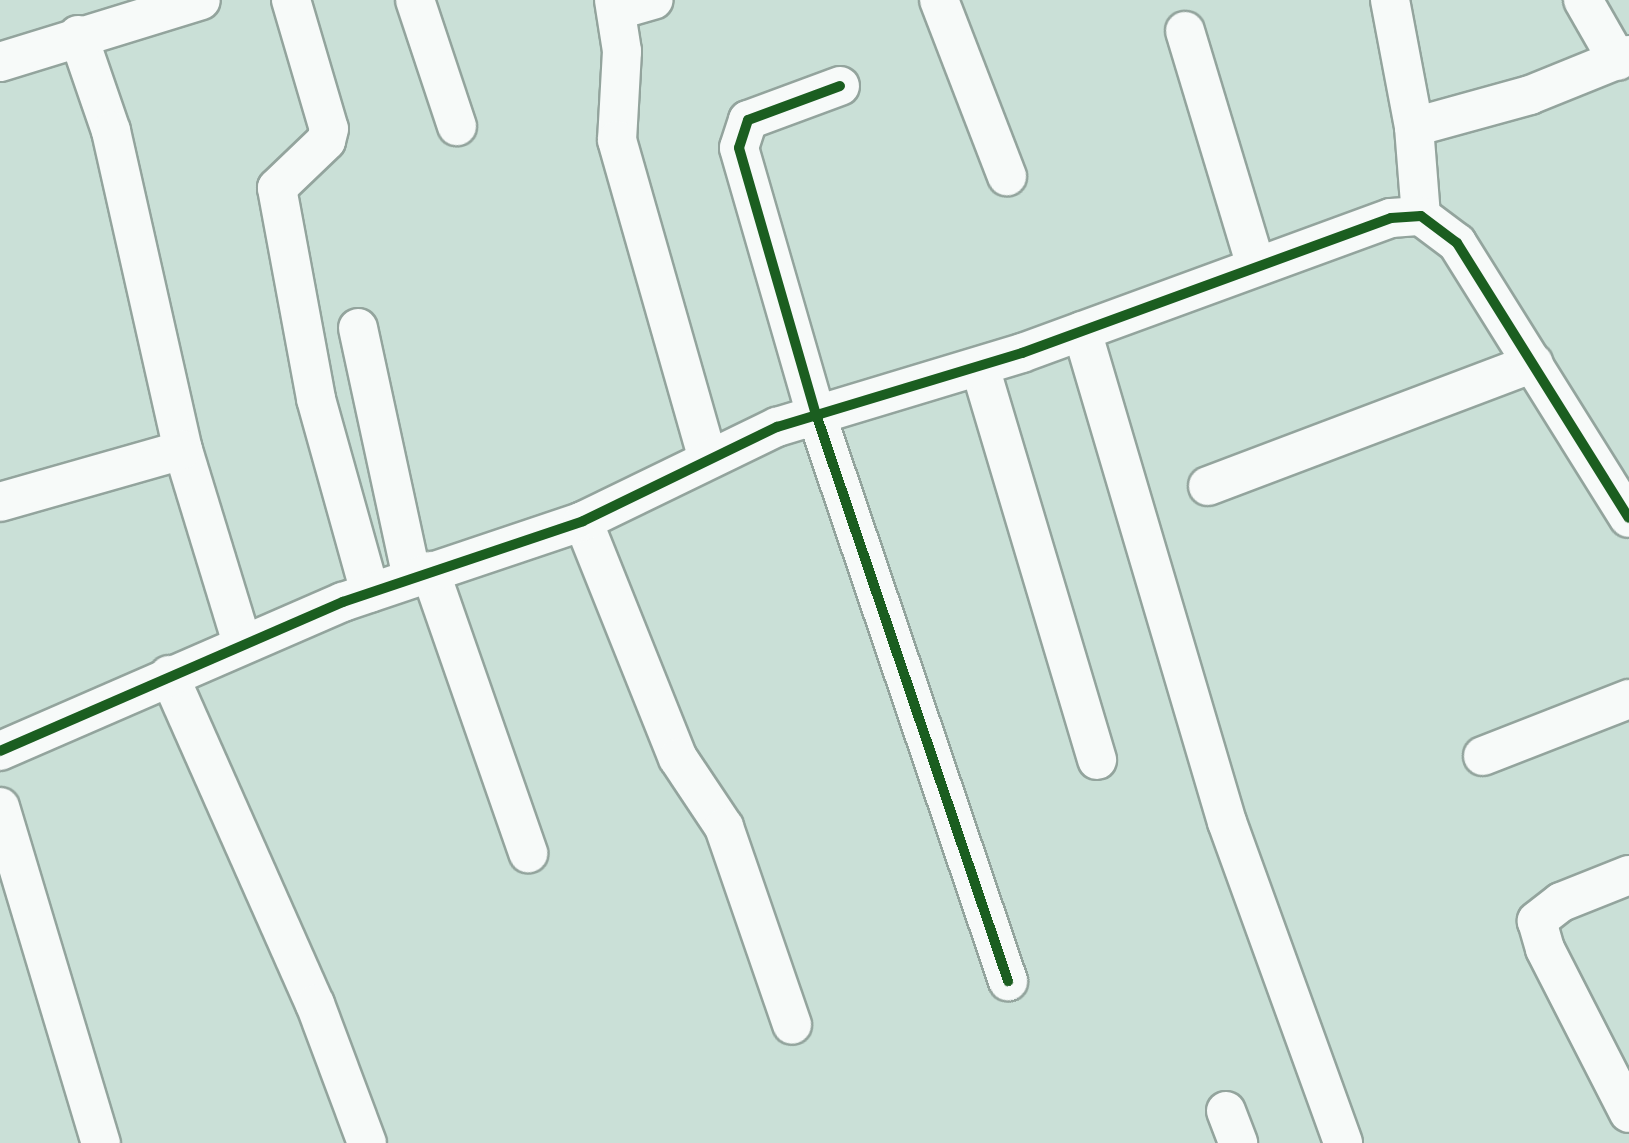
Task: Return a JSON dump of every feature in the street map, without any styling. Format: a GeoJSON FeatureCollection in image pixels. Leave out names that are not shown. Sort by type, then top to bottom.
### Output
{"type":"FeatureCollection","features":[{"type":"Feature","properties":{"kind":"street"},"geometry":{"type":"LineString","coordinates":[[0,62],[78,35],[201,0]]}},
{"type":"Feature","properties":{"kind":"street"},"geometry":{"type":"LineString","coordinates":[[291,0],[329,129],[326,141],[277,188],[316,400],[370,593]]}},
{"type":"Feature","properties":{"kind":"street"},"geometry":{"type":"LineString","coordinates":[[415,0],[457,126]]}},
{"type":"Feature","properties":{"kind":"street"},"geometry":{"type":"LineString","coordinates":[[654,0],[616,5],[617,141],[708,458]]}},
{"type":"Feature","properties":{"kind":"street"},"geometry":{"type":"LineString","coordinates":[[939,0],[1007,176]]}},
{"type":"Feature","properties":{"kind":"street"},"geometry":{"type":"LineString","coordinates":[[1390,0],[1415,127],[1421,216]]}},
{"type":"Feature","properties":{"kind":"street"},"geometry":{"type":"LineString","coordinates":[[1415,127],[1530,95],[1623,58],[1583,0]]}},
{"type":"Feature","properties":{"kind":"street"},"geometry":{"type":"LineString","coordinates":[[1185,31],[1256,266]]}},
{"type":"Feature","properties":{"kind":"street"},"geometry":{"type":"LineString","coordinates":[[78,35],[111,131],[183,450],[243,643]]}},
{"type":"Feature","properties":{"kind":"street"},"geometry":{"type":"LineString","coordinates":[[840,86],[765,110],[738,133],[816,414],[1008,981]]}},
{"type":"Feature","properties":{"kind":"street"},"geometry":{"type":"LineString","coordinates":[[0,751],[243,643],[421,574],[583,521],[708,458],[816,414],[980,367],[1351,229],[1421,216],[1457,243],[1628,515]]}},
{"type":"Feature","properties":{"kind":"street"},"geometry":{"type":"LineString","coordinates":[[358,328],[421,574],[528,853]]}},
{"type":"Feature","properties":{"kind":"street"},"geometry":{"type":"LineString","coordinates":[[1082,331],[1227,822],[1343,1143]]}},
{"type":"Feature","properties":{"kind":"street"},"geometry":{"type":"LineString","coordinates":[[1208,486],[1534,363]]}},
{"type":"Feature","properties":{"kind":"street"},"geometry":{"type":"LineString","coordinates":[[980,367],[1097,760]]}},
{"type":"Feature","properties":{"kind":"street"},"geometry":{"type":"LineString","coordinates":[[0,502],[183,450]]}},
{"type":"Feature","properties":{"kind":"street"},"geometry":{"type":"LineString","coordinates":[[583,521],[670,740],[724,827],[792,1025]]}},
{"type":"Feature","properties":{"kind":"street"},"geometry":{"type":"LineString","coordinates":[[169,675],[316,1004],[367,1143]]}},
{"type":"Feature","properties":{"kind":"street"},"geometry":{"type":"LineString","coordinates":[[1483,756],[1629,699]]}},
{"type":"Feature","properties":{"kind":"street"},"geometry":{"type":"LineString","coordinates":[[0,807],[101,1143]]}},
{"type":"Feature","properties":{"kind":"street"},"geometry":{"type":"LineString","coordinates":[[1629,875],[1553,906],[1537,920],[1538,935],[1629,1113]]}},
{"type":"Feature","properties":{"kind":"cycle path"},"geometry":{"type":"LineString","coordinates":[[840,86],[748,120],[739,148],[816,414],[1008,981]]}},
{"type":"Feature","properties":{"kind":"cycle path"},"geometry":{"type":"LineString","coordinates":[[0,751],[343,602],[583,521],[777,427],[1022,353],[1391,218],[1421,216],[1457,243],[1629,518]]}}]}
